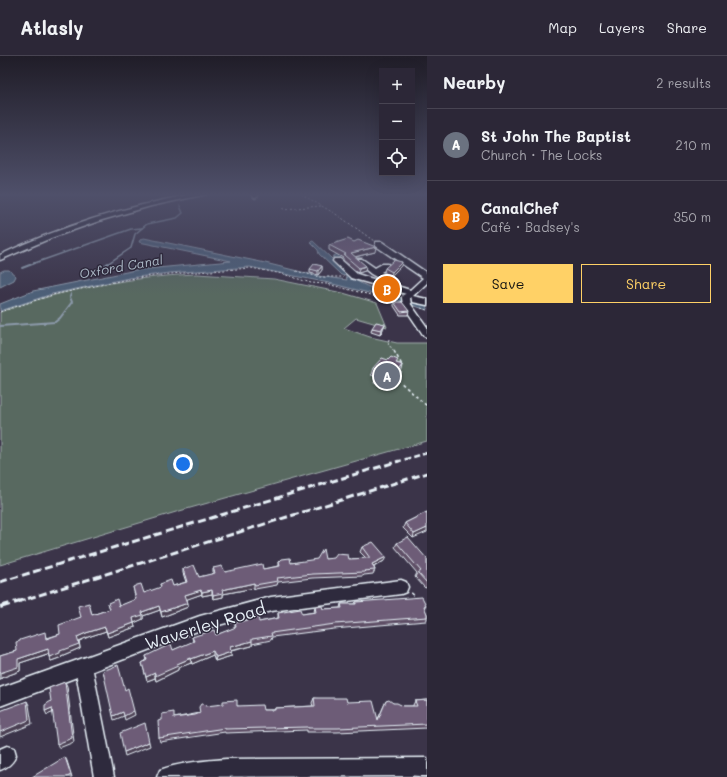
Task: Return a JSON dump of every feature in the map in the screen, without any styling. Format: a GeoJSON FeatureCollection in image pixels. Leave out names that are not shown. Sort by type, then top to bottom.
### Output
{"type":"FeatureCollection","features":[{"type":"Feature","properties":{"kind":"street"},"geometry":{"type":"LineString","coordinates":[[0,258],[57,232],[70,228]]}},
{"type":"Feature","properties":{"kind":"street"},"geometry":{"type":"LineString","coordinates":[[379,244],[427,278],[408,300]]}},
{"type":"Feature","properties":{"kind":"street"},"geometry":{"type":"LineString","coordinates":[[358,260],[399,289],[408,300],[427,334]]}},
{"type":"Feature","properties":{"kind":"street"},"geometry":{"type":"LineString","coordinates":[[337,261],[354,276],[399,289]]}},
{"type":"Feature","properties":{"kind":"street"},"geometry":{"type":"LineString","coordinates":[[374,272],[386,266]]}},
{"type":"Feature","properties":{"kind":"street"},"geometry":{"type":"LineString","coordinates":[[389,281],[397,277]]}},
{"type":"Feature","properties":{"kind":"street"},"geometry":{"type":"LineString","coordinates":[[408,300],[427,302]]}},
{"type":"Feature","properties":{"kind":"street","name":"Waverley Road"},"geometry":{"type":"LineString","coordinates":[[0,697],[200,623],[271,604],[401,587]]}},
{"type":"Feature","properties":{"kind":"street"},"geometry":{"type":"LineString","coordinates":[[84,666],[104,777]]}},
{"type":"Feature","properties":{"kind":"street"},"geometry":{"type":"LineString","coordinates":[[167,777],[226,768],[427,767]]}},
{"type":"Feature","properties":{"kind":"path"},"geometry":{"type":"LineString","coordinates":[[357,228],[363,234],[379,244]]}},
{"type":"Feature","properties":{"kind":"path"},"geometry":{"type":"LineString","coordinates":[[0,312],[52,295],[116,281],[170,274],[238,269],[261,270],[312,283],[327,284],[398,302],[395,303]]}},
{"type":"Feature","properties":{"kind":"path"},"geometry":{"type":"LineString","coordinates":[[296,271],[319,276],[344,277]]}},
{"type":"Feature","properties":{"kind":"path"},"geometry":{"type":"LineString","coordinates":[[371,295],[395,303],[408,300]]}},
{"type":"Feature","properties":{"kind":"path"},"geometry":{"type":"LineString","coordinates":[[418,307],[427,310]]}},
{"type":"Feature","properties":{"kind":"path"},"geometry":{"type":"LineString","coordinates":[[389,339],[388,344],[404,368],[399,381],[427,406]]}},
{"type":"Feature","properties":{"kind":"path"},"geometry":{"type":"LineString","coordinates":[[401,587],[414,594],[421,602]]}},
{"type":"Feature","properties":{"kind":"green space"},"geometry":{"type":"Polygon","coordinates":[[[197,274],[274,279],[343,293],[377,303],[387,327],[356,318],[344,328],[370,337],[397,343],[427,343],[427,441],[176,512],[0,565],[0,312],[48,297],[122,281],[197,274]]]}},
{"type":"Feature","properties":{"kind":"water"},"geometry":{"type":"Polygon","coordinates":[[[144,238],[261,262],[318,276],[347,280],[346,276],[341,275],[319,254],[318,250],[310,242],[313,241],[332,259],[334,258],[332,257],[343,251],[349,252],[336,259],[336,261],[350,277],[377,290],[427,305],[427,310],[397,300],[329,283],[250,267],[169,273],[129,278],[52,294],[0,311],[0,304],[33,291],[136,270],[231,261],[139,242],[144,238]]]}},
{"type":"Feature","properties":{"kind":"water"},"geometry":{"type":"Polygon","coordinates":[[[9,270],[16,276],[14,280],[0,287],[0,272],[9,270]]]}},
{"type":"Feature","properties":{"kind":"building"},"geometry":{"type":"Polygon","coordinates":[[[348,239],[354,242],[358,240],[376,247],[351,253],[366,266],[359,268],[344,255],[346,254],[329,245],[348,239]]]}},
{"type":"Feature","properties":{"kind":"building"},"geometry":{"type":"Polygon","coordinates":[[[394,260],[402,262],[392,272],[385,268],[394,260]]]}},
{"type":"Feature","properties":{"kind":"building"},"geometry":{"type":"Polygon","coordinates":[[[314,264],[322,266],[318,271],[310,269],[314,264]]]}},
{"type":"Feature","properties":{"kind":"building"},"geometry":{"type":"Polygon","coordinates":[[[394,302],[402,302],[409,311],[401,312],[394,302]]]}},
{"type":"Feature","properties":{"kind":"building"},"geometry":{"type":"Polygon","coordinates":[[[376,322],[385,324],[381,330],[372,328],[376,322]]]}},
{"type":"Feature","properties":{"kind":"building"},"geometry":{"type":"Polygon","coordinates":[[[391,357],[398,360],[396,363],[403,365],[395,376],[388,373],[384,379],[376,376],[380,370],[373,368],[382,358],[388,360],[391,357]]]}},
{"type":"Feature","properties":{"kind":"building"},"geometry":{"type":"Polygon","coordinates":[[[427,512],[427,528],[414,534],[405,523],[427,512]]]}},
{"type":"Feature","properties":{"kind":"building"},"geometry":{"type":"Polygon","coordinates":[[[408,537],[427,559],[427,583],[418,573],[421,571],[397,543],[408,537]]]}},
{"type":"Feature","properties":{"kind":"building"},"geometry":{"type":"Polygon","coordinates":[[[373,542],[386,557],[372,564],[375,570],[277,578],[278,581],[255,585],[254,583],[222,590],[223,593],[213,595],[212,590],[202,592],[201,590],[185,595],[188,603],[161,612],[159,606],[142,612],[143,615],[133,618],[134,623],[107,633],[105,627],[86,633],[77,637],[79,644],[60,651],[60,653],[49,657],[48,649],[18,659],[18,667],[0,673],[0,656],[17,651],[16,642],[45,632],[46,639],[60,634],[59,625],[81,617],[78,606],[89,603],[92,615],[110,609],[108,603],[117,599],[119,606],[136,599],[133,587],[137,585],[141,584],[144,593],[161,587],[160,584],[171,580],[173,586],[187,582],[183,569],[194,565],[199,577],[215,573],[213,568],[222,566],[225,572],[262,564],[263,569],[280,566],[279,562],[282,559],[290,558],[291,563],[317,559],[323,549],[325,559],[334,558],[337,554],[348,555],[349,559],[370,558],[362,547],[373,542]]]}},
{"type":"Feature","properties":{"kind":"building"},"geometry":{"type":"Polygon","coordinates":[[[422,597],[426,605],[424,606],[427,617],[335,624],[271,633],[272,636],[252,639],[252,641],[230,647],[231,652],[216,657],[213,651],[191,658],[177,664],[178,666],[155,676],[155,673],[146,677],[142,663],[147,660],[146,656],[171,644],[173,650],[194,641],[192,637],[214,630],[216,635],[236,627],[235,623],[258,617],[259,622],[279,618],[278,613],[300,609],[302,614],[316,612],[315,607],[322,606],[323,609],[342,608],[341,604],[356,604],[356,602],[422,597]]]}},
{"type":"Feature","properties":{"kind":"building"},"geometry":{"type":"Polygon","coordinates":[[[118,665],[125,690],[128,688],[134,711],[124,716],[123,712],[113,716],[103,671],[118,665]]]}},
{"type":"Feature","properties":{"kind":"building"},"geometry":{"type":"Polygon","coordinates":[[[65,682],[72,738],[57,744],[52,708],[45,711],[45,705],[51,701],[49,688],[65,682]]]}},
{"type":"Feature","properties":{"kind":"building"},"geometry":{"type":"Polygon","coordinates":[[[314,698],[346,698],[347,702],[373,701],[378,720],[386,701],[389,700],[403,706],[417,706],[415,701],[427,700],[427,724],[338,728],[225,728],[159,738],[158,721],[162,720],[162,714],[174,712],[174,718],[195,715],[200,713],[199,707],[201,704],[206,706],[223,704],[223,701],[237,700],[237,706],[262,705],[263,710],[315,706],[314,698]]]}},
{"type":"Feature","properties":{"kind":"building"},"geometry":{"type":"Polygon","coordinates":[[[27,701],[29,720],[0,732],[0,711],[27,701]]]}},
{"type":"Feature","properties":{"kind":"building"},"geometry":{"type":"Polygon","coordinates":[[[145,723],[149,742],[124,752],[120,733],[145,723]]]}},
{"type":"Feature","properties":{"kind":"building"},"geometry":{"type":"Polygon","coordinates":[[[65,757],[71,775],[67,777],[32,777],[65,757]]]}},
{"type":"Feature","properties":{"kind":"waterway"},"geometry":{"type":"LineString","coordinates":[[32,264],[131,229],[142,228]]}},
{"type":"Feature","properties":{"kind":"waterway","name":"Oxford Canal"},"geometry":{"type":"LineString","coordinates":[[107,264],[131,248],[135,234],[143,228]]}},
{"type":"Feature","properties":{"kind":"waterway"},"geometry":{"type":"LineString","coordinates":[[22,268],[35,263]]}},
{"type":"Feature","properties":{"kind":"waterway","name":"Oxford Canal"},"geometry":{"type":"LineString","coordinates":[[103,267],[108,263]]}},
{"type":"Feature","properties":{"kind":"waterway"},"geometry":{"type":"LineString","coordinates":[[0,326],[55,322],[60,318],[72,302],[70,297],[71,294]]}},
{"type":"Feature","properties":{"kind":"railway"},"geometry":{"type":"LineString","coordinates":[[396,462],[427,453]]}},
{"type":"Feature","properties":{"kind":"railway"},"geometry":{"type":"LineString","coordinates":[[0,582],[399,461]]}},
{"type":"Feature","properties":{"kind":"railway"},"geometry":{"type":"LineString","coordinates":[[17,602],[427,473]]}},
{"type":"Feature","properties":{"kind":"railway"},"geometry":{"type":"LineString","coordinates":[[0,607],[20,601]]}},
{"type":"Feature","properties":{"kind":"place","name":"CanalChef"},"geometry":{"type":"Point","coordinates":[387,289]}},
{"type":"Feature","properties":{"kind":"place","name":"St John The Baptist"},"geometry":{"type":"Point","coordinates":[387,376]}}]}
